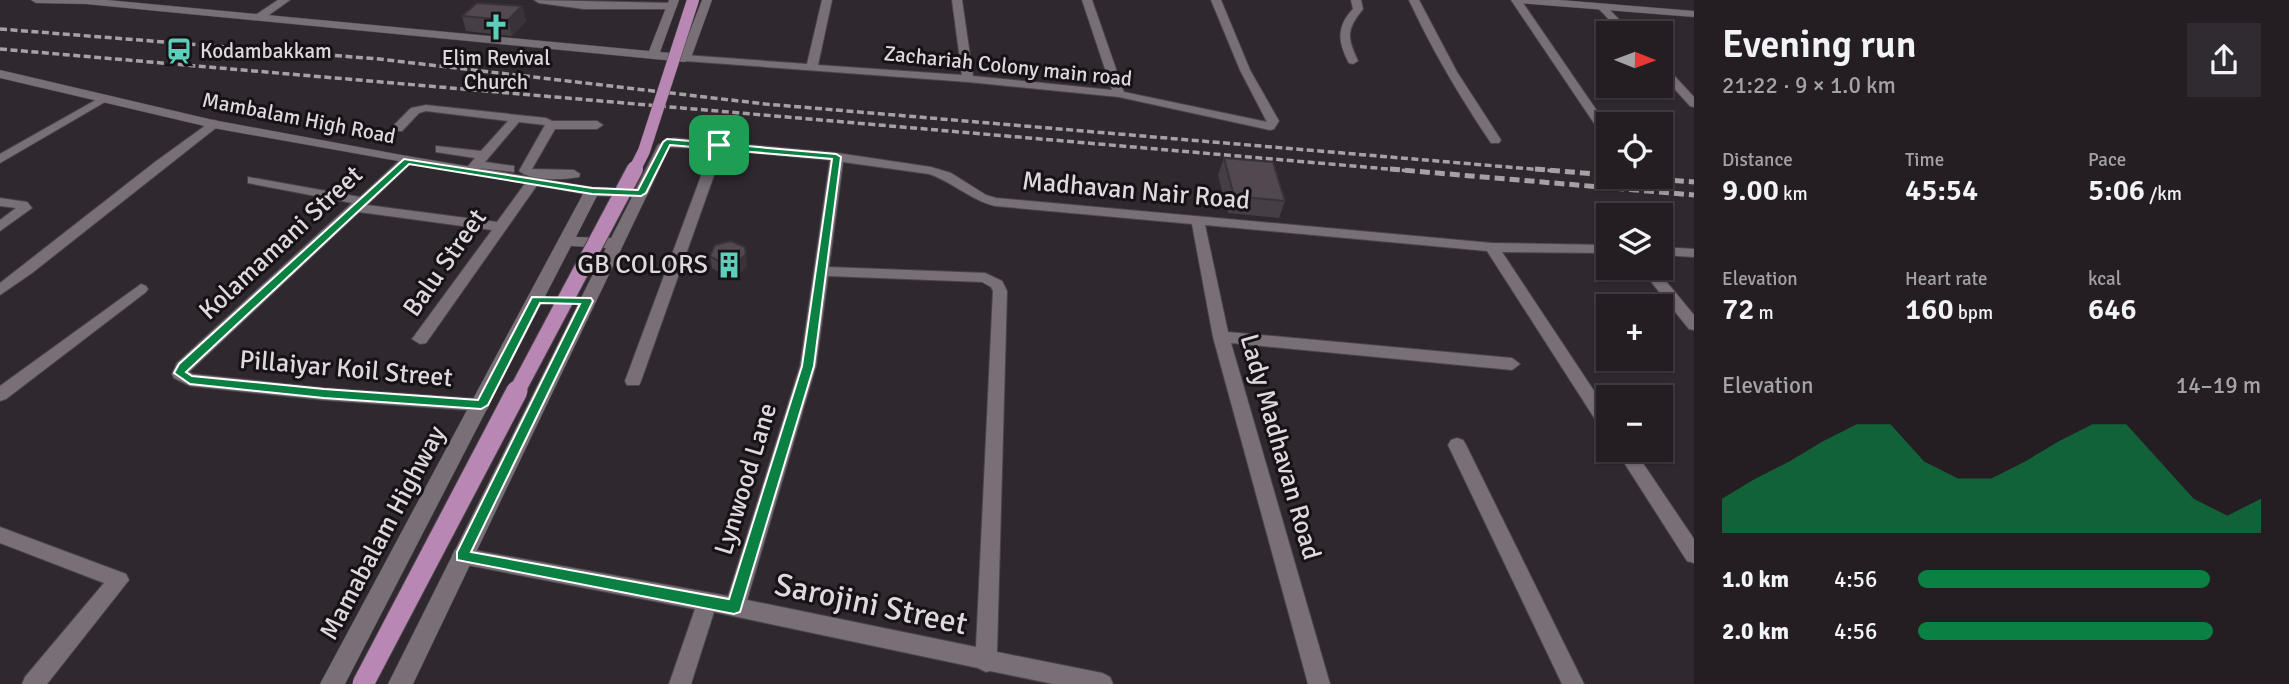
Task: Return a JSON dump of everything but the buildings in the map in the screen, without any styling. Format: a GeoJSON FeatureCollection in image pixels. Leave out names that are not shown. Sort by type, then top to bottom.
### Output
{"type":"FeatureCollection","features":[{"type":"Feature","properties":{"kind":"main road"},"geometry":{"type":"LineString","coordinates":[[363,684],[646,145],[693,0]]}},
{"type":"Feature","properties":{"kind":"street"},"geometry":{"type":"LineString","coordinates":[[36,0],[86,2],[685,58],[707,0]]}},
{"type":"Feature","properties":{"kind":"street"},"geometry":{"type":"LineString","coordinates":[[73,0],[86,2]]}},
{"type":"Feature","properties":{"kind":"street"},"geometry":{"type":"LineString","coordinates":[[258,18],[285,0]]}},
{"type":"Feature","properties":{"kind":"street"},"geometry":{"type":"LineString","coordinates":[[539,0],[584,6],[673,3],[653,55]]}},
{"type":"Feature","properties":{"kind":"street"},"geometry":{"type":"LineString","coordinates":[[812,67],[827,0]]}},
{"type":"Feature","properties":{"kind":"street"},"geometry":{"type":"LineString","coordinates":[[957,0],[968,79]]}},
{"type":"Feature","properties":{"kind":"street"},"geometry":{"type":"LineString","coordinates":[[1087,0],[1119,94]]}},
{"type":"Feature","properties":{"kind":"street","name":"Zachariah Colony main road"},"geometry":{"type":"LineString","coordinates":[[685,58],[968,79],[1119,94],[1270,126],[1273,121],[1245,70],[1216,0]]}},
{"type":"Feature","properties":{"kind":"street"},"geometry":{"type":"LineString","coordinates":[[1353,61],[1344,35],[1345,22],[1358,9],[1356,0]]}},
{"type":"Feature","properties":{"kind":"street"},"geometry":{"type":"LineString","coordinates":[[1413,0],[1464,95],[1495,139]]}},
{"type":"Feature","properties":{"kind":"street"},"geometry":{"type":"LineString","coordinates":[[1517,0],[1694,14]]}},
{"type":"Feature","properties":{"kind":"street"},"geometry":{"type":"LineString","coordinates":[[1517,0],[1596,117]]}},
{"type":"Feature","properties":{"kind":"street"},"geometry":{"type":"LineString","coordinates":[[1602,7],[1615,21]]}},
{"type":"Feature","properties":{"kind":"street","name":"Mambalam High Road"},"geometry":{"type":"LineString","coordinates":[[2,76],[213,124],[407,160],[476,163],[534,181],[554,179],[592,191]]}},
{"type":"Feature","properties":{"kind":"street"},"geometry":{"type":"LineString","coordinates":[[1673,81],[1694,104]]}},
{"type":"Feature","properties":{"kind":"street"},"geometry":{"type":"LineString","coordinates":[[0,159],[101,100]]}},
{"type":"Feature","properties":{"kind":"street"},"geometry":{"type":"LineString","coordinates":[[398,128],[415,110],[426,108],[546,122]]}},
{"type":"Feature","properties":{"kind":"street"},"geometry":{"type":"LineString","coordinates":[[476,163],[516,119]]}},
{"type":"Feature","properties":{"kind":"street"},"geometry":{"type":"LineString","coordinates":[[0,290],[213,124]]}},
{"type":"Feature","properties":{"kind":"street"},"geometry":{"type":"LineString","coordinates":[[574,174],[554,179],[524,170],[550,126],[597,125]]}},
{"type":"Feature","properties":{"kind":"street","name":"Madhavan Nair Road"},"geometry":{"type":"LineString","coordinates":[[641,193],[667,142],[719,145],[836,157],[931,171],[946,176],[981,198],[995,202],[1492,247],[1596,249]]}},
{"type":"Feature","properties":{"kind":"street"},"geometry":{"type":"LineString","coordinates":[[633,381],[719,145]]}},
{"type":"Feature","properties":{"kind":"street"},"geometry":{"type":"LineString","coordinates":[[440,149],[476,163],[510,169]]}},
{"type":"Feature","properties":{"kind":"street","name":"Lynwood Lane"},"geometry":{"type":"LineString","coordinates":[[734,607],[808,366],[836,157]]}},
{"type":"Feature","properties":{"kind":"street","name":"Kolamamani Street"},"geometry":{"type":"LineString","coordinates":[[188,363],[407,160]]}},
{"type":"Feature","properties":{"kind":"street"},"geometry":{"type":"LineString","coordinates":[[253,180],[359,204],[500,227]]}},
{"type":"Feature","properties":{"kind":"street","name":"Balu Street"},"geometry":{"type":"LineString","coordinates":[[421,339],[534,181]]}},
{"type":"Feature","properties":{"kind":"street"},"geometry":{"type":"LineString","coordinates":[[400,684],[641,193],[592,191]]}},
{"type":"Feature","properties":{"kind":"street","name":"Mamabalam Highway"},"geometry":{"type":"LineString","coordinates":[[332,684],[592,191]]}},
{"type":"Feature","properties":{"kind":"street"},"geometry":{"type":"LineString","coordinates":[[0,202],[22,205],[25,208],[0,227]]}},
{"type":"Feature","properties":{"kind":"street","name":"Lady Madhavan Road"},"geometry":{"type":"LineString","coordinates":[[1198,222],[1221,337],[1319,684]]}},
{"type":"Feature","properties":{"kind":"street"},"geometry":{"type":"LineString","coordinates":[[566,241],[617,243]]}},
{"type":"Feature","properties":{"kind":"street"},"geometry":{"type":"LineString","coordinates":[[1492,247],[1596,407]]}},
{"type":"Feature","properties":{"kind":"street"},"geometry":{"type":"LineString","coordinates":[[1673,252],[1694,253]]}},
{"type":"Feature","properties":{"kind":"street"},"geometry":{"type":"LineString","coordinates":[[821,271],[985,278],[997,284],[1000,291],[986,662]]}},
{"type":"Feature","properties":{"kind":"street"},"geometry":{"type":"LineString","coordinates":[[1657,280],[1694,325]]}},
{"type":"Feature","properties":{"kind":"street"},"geometry":{"type":"LineString","coordinates":[[0,395],[141,289]]}},
{"type":"Feature","properties":{"kind":"street"},"geometry":{"type":"LineString","coordinates":[[536,299],[587,301]]}},
{"type":"Feature","properties":{"kind":"street"},"geometry":{"type":"LineString","coordinates":[[1221,337],[1512,364]]}},
{"type":"Feature","properties":{"kind":"street","name":"Pillaiyar Koil Street"},"geometry":{"type":"LineString","coordinates":[[188,363],[180,373],[190,380],[324,394],[481,405]]}},
{"type":"Feature","properties":{"kind":"street"},"geometry":{"type":"LineString","coordinates":[[1457,445],[1573,684]]}},
{"type":"Feature","properties":{"kind":"street"},"geometry":{"type":"LineString","coordinates":[[1633,462],[1694,555]]}},
{"type":"Feature","properties":{"kind":"street"},"geometry":{"type":"LineString","coordinates":[[0,535],[119,580],[33,684]]}},
{"type":"Feature","properties":{"kind":"street","name":"Sarojini Street"},"geometry":{"type":"LineString","coordinates":[[462,556],[734,607],[986,662],[1102,684]]}},
{"type":"Feature","properties":{"kind":"street"},"geometry":{"type":"LineString","coordinates":[[680,684],[707,602]]}},
{"type":"Feature","properties":{"kind":"railway"},"geometry":{"type":"LineString","coordinates":[[0,29],[379,59],[765,104],[1555,171]]}},
{"type":"Feature","properties":{"kind":"railway"},"geometry":{"type":"LineString","coordinates":[[0,49],[1411,171]]}},
{"type":"Feature","properties":{"kind":"railway"},"geometry":{"type":"LineString","coordinates":[[1390,169],[1694,195]]}},
{"type":"Feature","properties":{"kind":"railway"},"geometry":{"type":"LineString","coordinates":[[1535,169],[1596,174]]}},
{"type":"Feature","properties":{"kind":"railway"},"geometry":{"type":"LineString","coordinates":[[1673,180],[1694,182]]}},
{"type":"Feature","properties":{"kind":"place","name":"Elim Revival Church"},"geometry":{"type":"Point","coordinates":[496,27]}},
{"type":"Feature","properties":{"kind":"place","name":"Kodambakkam"},"geometry":{"type":"Point","coordinates":[179,51]}},
{"type":"Feature","properties":{"kind":"place","name":"GB COLORS"},"geometry":{"type":"Point","coordinates":[729,265]}},
{"type":"Feature","properties":{"kind":"route"},"geometry":{"type":"LineString","coordinates":[[667,142],[719,145],[836,157],[808,366],[734,607],[462,556],[587,301],[536,299],[481,405],[324,394],[190,380],[180,373],[183,367],[407,160],[592,191],[641,193],[667,142]]}}]}
